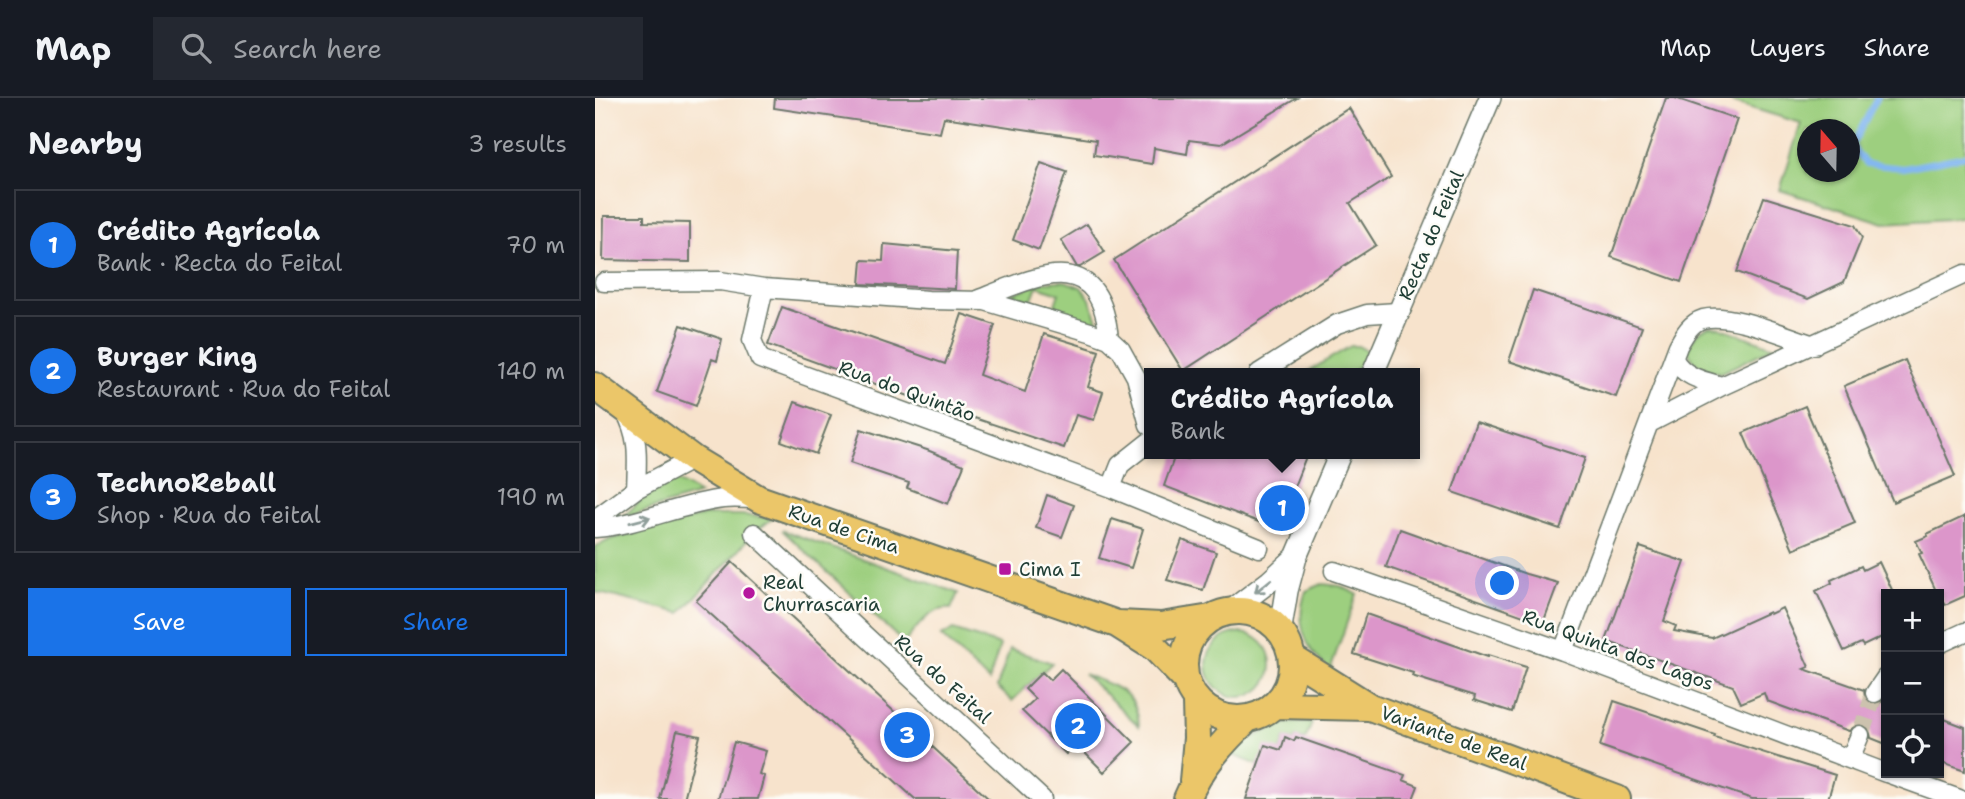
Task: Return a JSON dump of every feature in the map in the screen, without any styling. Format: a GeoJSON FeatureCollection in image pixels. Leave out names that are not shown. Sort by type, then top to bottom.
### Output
{"type":"FeatureCollection","features":[{"type":"Feature","properties":{"kind":"main road","name":"Rua de Cima"},"geometry":{"type":"LineString","coordinates":[[595,386],[693,459],[759,499],[1117,624],[1154,648],[1185,679]]}},
{"type":"Feature","properties":{"kind":"main road"},"geometry":{"type":"LineString","coordinates":[[1190,793],[1198,738],[1196,703],[1185,679],[1189,642],[1197,629],[1220,616],[1247,611],[1261,615],[1272,623],[1286,646],[1291,673],[1287,689],[1276,705],[1263,714],[1247,719],[1221,717],[1196,703]]}},
{"type":"Feature","properties":{"kind":"main road","name":"Rua de Cima"},"geometry":{"type":"LineString","coordinates":[[1117,624],[1161,626],[1220,616]]}},
{"type":"Feature","properties":{"kind":"main road","name":"Variante de Real"},"geometry":{"type":"LineString","coordinates":[[1286,646],[1370,707],[1617,799]]}},
{"type":"Feature","properties":{"kind":"main road","name":"Variante de Real"},"geometry":{"type":"LineString","coordinates":[[1276,705],[1370,707]]}},
{"type":"Feature","properties":{"kind":"main road"},"geometry":{"type":"LineString","coordinates":[[1190,793],[1218,747],[1247,719]]}},
{"type":"Feature","properties":{"kind":"street","name":"Recta do Feital"},"geometry":{"type":"LineString","coordinates":[[1375,368],[1490,98]]}},
{"type":"Feature","properties":{"kind":"street"},"geometry":{"type":"LineString","coordinates":[[974,301],[1047,274],[1068,274],[1092,288],[1107,317],[1109,339]]}},
{"type":"Feature","properties":{"kind":"street"},"geometry":{"type":"LineString","coordinates":[[1650,423],[1722,386],[1965,274]]}},
{"type":"Feature","properties":{"kind":"street"},"geometry":{"type":"LineString","coordinates":[[604,282],[720,281],[810,293],[985,301],[1109,339],[1121,350],[1136,377],[1144,407]]}},
{"type":"Feature","properties":{"kind":"street","name":"Rua do Quintão"},"geometry":{"type":"LineString","coordinates":[[764,288],[752,340],[760,359],[1111,488],[1259,548]]}},
{"type":"Feature","properties":{"kind":"street"},"geometry":{"type":"LineString","coordinates":[[1267,368],[1336,324],[1367,314],[1397,312]]}},
{"type":"Feature","properties":{"kind":"street"},"geometry":{"type":"LineString","coordinates":[[1563,651],[1687,329],[1701,320],[1725,317],[1814,345]]}},
{"type":"Feature","properties":{"kind":"street"},"geometry":{"type":"LineString","coordinates":[[1674,359],[1678,368],[1698,379],[1722,386]]}},
{"type":"Feature","properties":{"kind":"street"},"geometry":{"type":"LineString","coordinates":[[624,410],[635,430],[638,451],[636,489]]}},
{"type":"Feature","properties":{"kind":"street"},"geometry":{"type":"LineString","coordinates":[[1111,488],[1120,465],[1144,446]]}},
{"type":"Feature","properties":{"kind":"street"},"geometry":{"type":"LineString","coordinates":[[595,519],[636,489],[693,459]]}},
{"type":"Feature","properties":{"kind":"street"},"geometry":{"type":"LineString","coordinates":[[1286,646],[1287,591],[1296,557],[1338,459]]}},
{"type":"Feature","properties":{"kind":"street"},"geometry":{"type":"LineString","coordinates":[[595,528],[624,524],[724,499],[759,499]]}},
{"type":"Feature","properties":{"kind":"street","name":"Rua do Feital"},"geometry":{"type":"LineString","coordinates":[[754,533],[1042,799]]}},
{"type":"Feature","properties":{"kind":"street"},"geometry":{"type":"LineString","coordinates":[[1220,616],[1270,581],[1296,557]]}},
{"type":"Feature","properties":{"kind":"street","name":"Rua Quinta dos Lagos"},"geometry":{"type":"LineString","coordinates":[[1334,571],[1563,651],[1881,771]]}},
{"type":"Feature","properties":{"kind":"street"},"geometry":{"type":"LineString","coordinates":[[1944,642],[1965,632]]}},
{"type":"Feature","properties":{"kind":"street"},"geometry":{"type":"LineString","coordinates":[[1875,693],[1881,684]]}},
{"type":"Feature","properties":{"kind":"street"},"geometry":{"type":"LineString","coordinates":[[1850,760],[1860,735]]}},
{"type":"Feature","properties":{"kind":"street","name":"Rua Quinta dos Lagos"},"geometry":{"type":"LineString","coordinates":[[1901,778],[1959,799]]}},
{"type":"Feature","properties":{"kind":"green space"},"geometry":{"type":"Polygon","coordinates":[[[1718,98],[1965,98],[1965,218],[1884,223],[1780,190],[1797,136],[1797,182],[1860,182],[1860,119],[1797,119],[1797,122],[1718,98]]]}},
{"type":"Feature","properties":{"kind":"green space"},"geometry":{"type":"Polygon","coordinates":[[[1064,281],[1081,287],[1090,299],[1099,323],[1054,308],[1059,293],[1037,286],[1031,301],[1012,294],[1042,282],[1064,281]]]}},
{"type":"Feature","properties":{"kind":"green space"},"geometry":{"type":"Polygon","coordinates":[[[1710,326],[1774,347],[1721,373],[1710,370],[1697,364],[1688,350],[1696,335],[1710,326]]]}},
{"type":"Feature","properties":{"kind":"green space"},"geometry":{"type":"Polygon","coordinates":[[[1351,346],[1365,350],[1368,358],[1357,368],[1314,368],[1351,346]]]}},
{"type":"Feature","properties":{"kind":"green space"},"geometry":{"type":"Polygon","coordinates":[[[676,480],[700,494],[622,518],[642,499],[676,480]]]}},
{"type":"Feature","properties":{"kind":"green space"},"geometry":{"type":"Polygon","coordinates":[[[707,515],[773,518],[754,533],[681,613],[595,592],[595,547],[611,539],[707,515]]]}},
{"type":"Feature","properties":{"kind":"green space"},"geometry":{"type":"Polygon","coordinates":[[[782,530],[958,593],[951,609],[936,611],[930,615],[904,643],[782,530]]]}},
{"type":"Feature","properties":{"kind":"green space"},"geometry":{"type":"Polygon","coordinates":[[[1322,584],[1340,586],[1357,594],[1330,670],[1308,644],[1302,624],[1301,613],[1306,591],[1322,584]]]}},
{"type":"Feature","properties":{"kind":"green space"},"geometry":{"type":"Polygon","coordinates":[[[953,630],[1000,645],[989,681],[941,636],[953,630]]]}},
{"type":"Feature","properties":{"kind":"green space"},"geometry":{"type":"Polygon","coordinates":[[[1239,633],[1257,639],[1265,647],[1271,665],[1265,683],[1257,691],[1239,697],[1221,691],[1213,683],[1207,665],[1213,647],[1221,639],[1239,633]]]}},
{"type":"Feature","properties":{"kind":"green space"},"geometry":{"type":"Polygon","coordinates":[[[1010,649],[1052,663],[1012,701],[997,687],[1010,649]]]}},
{"type":"Feature","properties":{"kind":"green space"},"geometry":{"type":"Polygon","coordinates":[[[1084,674],[1114,686],[1129,697],[1134,704],[1139,726],[1084,674]]]}},
{"type":"Feature","properties":{"kind":"green space"},"geometry":{"type":"Polygon","coordinates":[[[1287,723],[1312,723],[1305,740],[1285,738],[1281,750],[1258,765],[1230,754],[1257,736],[1287,723]]]}},
{"type":"Feature","properties":{"kind":"building"},"geometry":{"type":"Polygon","coordinates":[[[775,98],[1297,98],[1221,144],[1189,140],[1187,154],[1154,148],[1152,164],[1094,155],[1096,140],[944,117],[940,133],[774,108],[775,98]]]}},
{"type":"Feature","properties":{"kind":"building"},"geometry":{"type":"Polygon","coordinates":[[[1666,98],[1675,98],[1737,119],[1681,282],[1611,257],[1666,98]]]}},
{"type":"Feature","properties":{"kind":"building"},"geometry":{"type":"Polygon","coordinates":[[[1349,108],[1391,177],[1350,203],[1376,245],[1188,368],[1181,368],[1114,260],[1349,108]]]}},
{"type":"Feature","properties":{"kind":"building"},"geometry":{"type":"Polygon","coordinates":[[[1041,163],[1067,172],[1039,250],[1013,240],[1041,163]]]}},
{"type":"Feature","properties":{"kind":"building"},"geometry":{"type":"Polygon","coordinates":[[[1764,197],[1855,225],[1862,238],[1844,282],[1808,299],[1737,272],[1764,197]]]}},
{"type":"Feature","properties":{"kind":"building"},"geometry":{"type":"Polygon","coordinates":[[[604,216],[644,216],[644,222],[690,223],[690,262],[603,260],[604,216]]]}},
{"type":"Feature","properties":{"kind":"building"},"geometry":{"type":"Polygon","coordinates":[[[1087,224],[1105,252],[1077,267],[1061,240],[1087,224]]]}},
{"type":"Feature","properties":{"kind":"building"},"geometry":{"type":"Polygon","coordinates":[[[884,244],[957,251],[955,289],[860,284],[862,260],[883,261],[884,244]]]}},
{"type":"Feature","properties":{"kind":"building"},"geometry":{"type":"Polygon","coordinates":[[[1533,290],[1642,327],[1616,397],[1509,361],[1533,290]]]}},
{"type":"Feature","properties":{"kind":"building"},"geometry":{"type":"Polygon","coordinates":[[[782,307],[945,364],[962,314],[995,325],[979,375],[1025,392],[1044,334],[1099,351],[1088,387],[1103,392],[1094,420],[1076,415],[1064,448],[768,345],[782,307]]]}},
{"type":"Feature","properties":{"kind":"building"},"geometry":{"type":"Polygon","coordinates":[[[681,325],[722,339],[717,361],[712,359],[696,406],[657,392],[681,325]]]}},
{"type":"Feature","properties":{"kind":"building"},"geometry":{"type":"Polygon","coordinates":[[[1905,360],[1955,476],[1893,502],[1844,386],[1905,360]]]}},
{"type":"Feature","properties":{"kind":"building"},"geometry":{"type":"Polygon","coordinates":[[[795,402],[831,415],[816,454],[781,441],[795,402]]]}},
{"type":"Feature","properties":{"kind":"building"},"geometry":{"type":"Polygon","coordinates":[[[1805,406],[1855,523],[1793,549],[1743,433],[1805,406]]]}},
{"type":"Feature","properties":{"kind":"building"},"geometry":{"type":"Polygon","coordinates":[[[1476,422],[1585,458],[1560,529],[1452,492],[1476,422]]]}},
{"type":"Feature","properties":{"kind":"building"},"geometry":{"type":"Polygon","coordinates":[[[861,429],[964,465],[948,504],[907,488],[909,483],[850,463],[861,429]]]}},
{"type":"Feature","properties":{"kind":"building"},"geometry":{"type":"Polygon","coordinates":[[[1174,459],[1305,459],[1277,529],[1164,486],[1174,459]]]}},
{"type":"Feature","properties":{"kind":"building"},"geometry":{"type":"Polygon","coordinates":[[[1047,495],[1074,505],[1062,537],[1036,528],[1047,495]]]}},
{"type":"Feature","properties":{"kind":"building"},"geometry":{"type":"Polygon","coordinates":[[[1965,516],[1965,596],[1945,605],[1944,589],[1935,589],[1919,554],[1922,553],[1916,541],[1928,536],[1927,534],[1965,516]]]}},
{"type":"Feature","properties":{"kind":"building"},"geometry":{"type":"Polygon","coordinates":[[[1112,519],[1143,529],[1131,568],[1099,558],[1112,519]]]}},
{"type":"Feature","properties":{"kind":"building"},"geometry":{"type":"Polygon","coordinates":[[[1400,529],[1558,583],[1543,623],[1386,567],[1400,529]]]}},
{"type":"Feature","properties":{"kind":"building"},"geometry":{"type":"Polygon","coordinates":[[[1182,540],[1216,552],[1203,590],[1167,580],[1182,540]]]}},
{"type":"Feature","properties":{"kind":"building"},"geometry":{"type":"Polygon","coordinates":[[[1640,547],[1685,562],[1664,621],[1676,626],[1674,631],[1712,638],[1782,608],[1809,667],[1804,669],[1864,690],[1865,698],[1873,704],[1881,702],[1881,742],[1871,738],[1865,725],[1858,724],[1849,731],[1767,701],[1764,693],[1741,703],[1733,686],[1606,641],[1640,547]]]}},
{"type":"Feature","properties":{"kind":"building"},"geometry":{"type":"Polygon","coordinates":[[[732,562],[989,799],[915,799],[696,601],[732,562]]]}},
{"type":"Feature","properties":{"kind":"building"},"geometry":{"type":"Polygon","coordinates":[[[1879,562],[1892,589],[1881,589],[1881,637],[1844,651],[1816,591],[1832,583],[1831,580],[1861,566],[1863,570],[1879,562]]]}},
{"type":"Feature","properties":{"kind":"building"},"geometry":{"type":"Polygon","coordinates":[[[1366,614],[1488,657],[1526,667],[1512,712],[1474,700],[1475,696],[1412,676],[1413,673],[1354,654],[1366,614]]]}},
{"type":"Feature","properties":{"kind":"building"},"geometry":{"type":"Polygon","coordinates":[[[1061,669],[1134,742],[1104,772],[1076,744],[1066,754],[1022,711],[1035,699],[1025,689],[1042,672],[1050,680],[1061,669]]]}},
{"type":"Feature","properties":{"kind":"building"},"geometry":{"type":"Polygon","coordinates":[[[1614,701],[1715,735],[1714,737],[1835,775],[1828,799],[1752,799],[1600,746],[1614,701]]]}},
{"type":"Feature","properties":{"kind":"building"},"geometry":{"type":"Polygon","coordinates":[[[1944,719],[1965,727],[1965,771],[1944,764],[1944,719]]]}},
{"type":"Feature","properties":{"kind":"building"},"geometry":{"type":"Polygon","coordinates":[[[677,731],[700,736],[684,799],[660,799],[677,731]]]}},
{"type":"Feature","properties":{"kind":"building"},"geometry":{"type":"Polygon","coordinates":[[[1285,737],[1294,741],[1296,737],[1405,775],[1403,780],[1418,786],[1413,799],[1246,799],[1265,745],[1281,750],[1285,737]]]}},
{"type":"Feature","properties":{"kind":"building"},"geometry":{"type":"Polygon","coordinates":[[[734,742],[766,751],[759,774],[764,776],[758,799],[718,799],[734,742]]]}},
{"type":"Feature","properties":{"kind":"waterway"},"geometry":{"type":"LineString","coordinates":[[1877,98],[1852,146],[1866,164],[1904,168],[1965,156]]}},
{"type":"Feature","properties":{"kind":"tunnel"},"geometry":{"type":"LineString","coordinates":[[1860,735],[1875,693]]}},
{"type":"Feature","properties":{"kind":"place","name":"Crédito Agrícola"},"geometry":{"type":"Point","coordinates":[1282,508]}},
{"type":"Feature","properties":{"kind":"place","name":"Cima I"},"geometry":{"type":"Point","coordinates":[1005,569]}},
{"type":"Feature","properties":{"kind":"place","name":"Real Churrascaria"},"geometry":{"type":"Point","coordinates":[749,593]}},
{"type":"Feature","properties":{"kind":"place","name":"Burger King"},"geometry":{"type":"Point","coordinates":[1078,726]}},
{"type":"Feature","properties":{"kind":"place","name":"TechnoReball"},"geometry":{"type":"Point","coordinates":[907,735]}}]}
